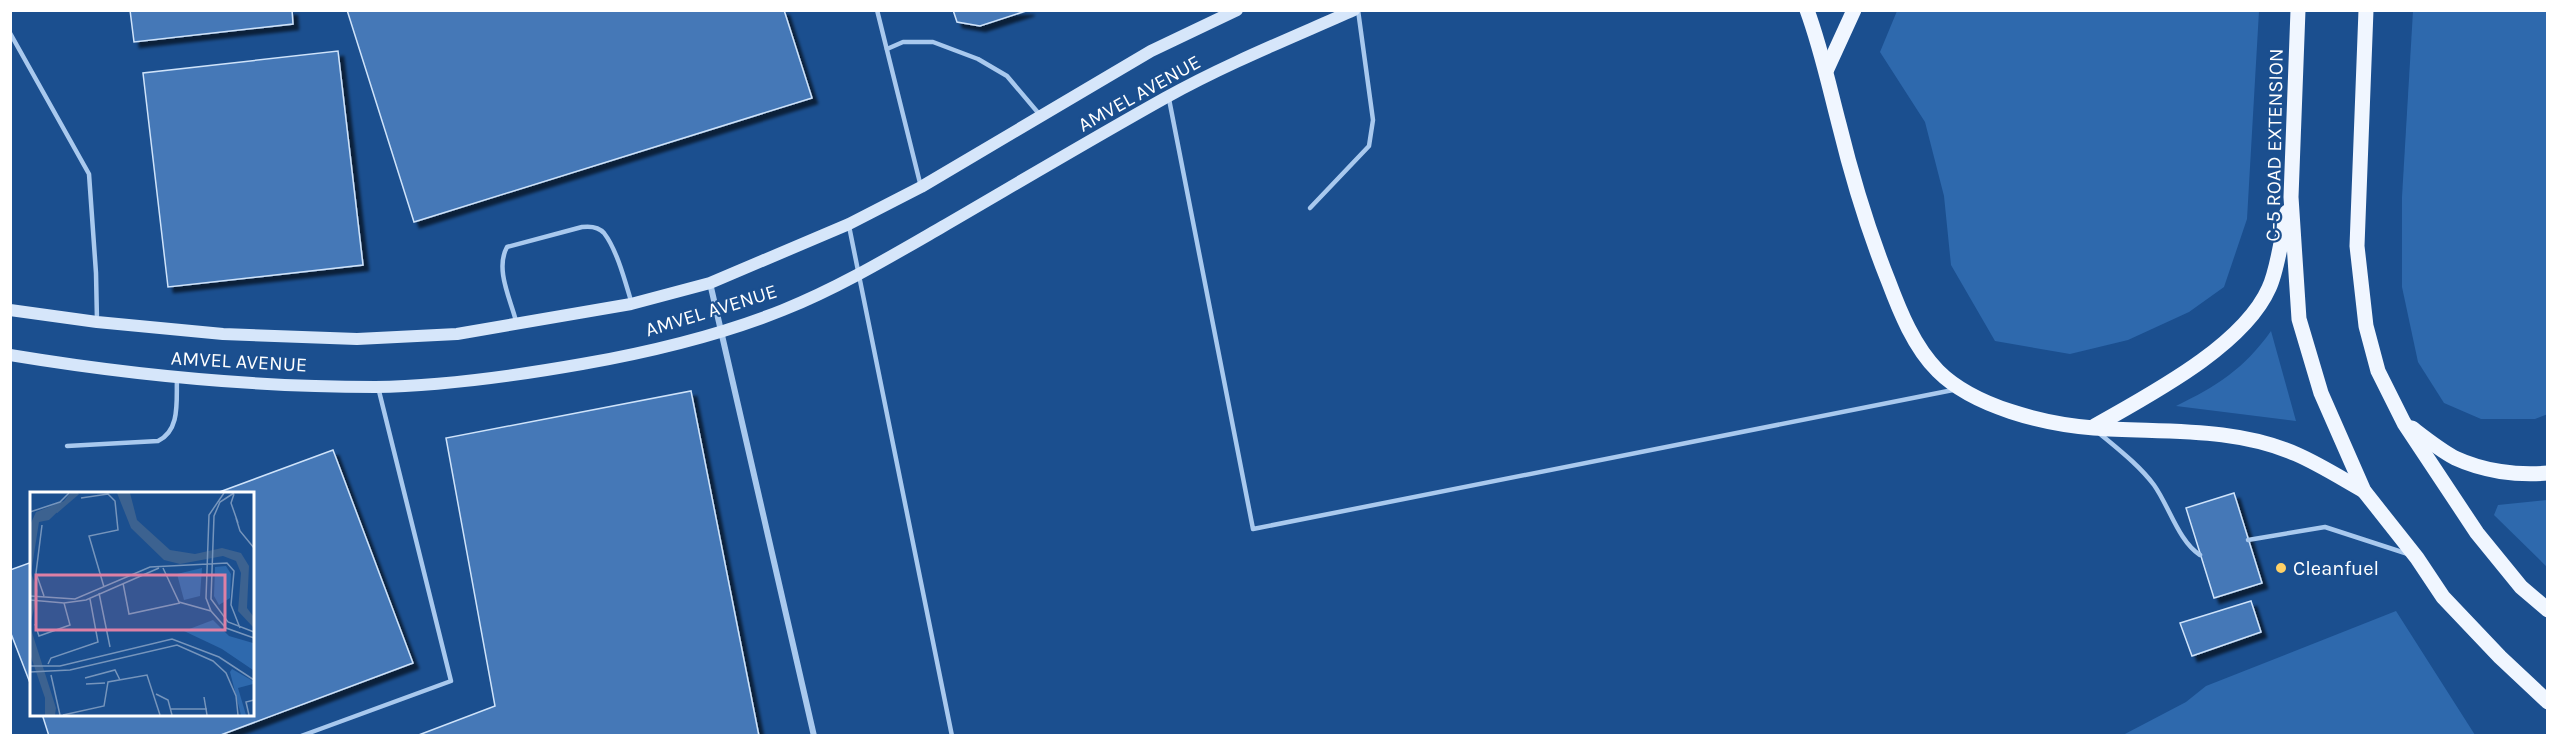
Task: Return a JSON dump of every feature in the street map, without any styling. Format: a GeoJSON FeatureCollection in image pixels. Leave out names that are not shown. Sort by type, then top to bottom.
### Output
{"type":"FeatureCollection","features":[{"type":"Feature","properties":{"kind":"main road","name":"AMVEL AVENUE"},"geometry":{"type":"LineString","coordinates":[[10,310],[223,334],[357,339],[427,337],[518,326],[631,304],[710,283],[849,224],[921,187],[1152,51],[1238,10]]}},
{"type":"Feature","properties":{"kind":"main road","name":"AMVEL AVENUE"},"geometry":{"type":"LineString","coordinates":[[10,355],[177,378],[278,385],[378,387],[469,381],[559,368],[618,358],[722,332],[784,309],[859,274],[1168,96],[1252,55],[1356,10]]}},
{"type":"Feature","properties":{"kind":"main road"},"geometry":{"type":"LineString","coordinates":[[1807,10],[1827,69],[1855,183],[1896,303],[1926,356],[1940,372],[1988,404],[2036,417],[2092,428],[2182,430],[2256,442],[2294,453],[2364,490]]}},
{"type":"Feature","properties":{"kind":"main road"},"geometry":{"type":"LineString","coordinates":[[1827,69],[1854,10]]}},
{"type":"Feature","properties":{"kind":"main road","name":"C-5 ROAD EXTENSION"},"geometry":{"type":"LineString","coordinates":[[2298,10],[2290,197],[2299,319],[2321,393],[2364,490],[2444,597],[2500,657],[2547,702]]}},
{"type":"Feature","properties":{"kind":"main road"},"geometry":{"type":"LineString","coordinates":[[2366,10],[2357,246],[2366,326],[2378,371],[2404,423],[2477,533],[2521,587],[2547,610]]}},
{"type":"Feature","properties":{"kind":"main road"},"geometry":{"type":"LineString","coordinates":[[2092,428],[2169,383],[2198,363],[2226,340],[2253,313],[2270,287],[2290,197]]}},
{"type":"Feature","properties":{"kind":"main road"},"geometry":{"type":"LineString","coordinates":[[2404,423],[2453,457],[2474,465],[2503,472],[2547,473]]}},
{"type":"Feature","properties":{"kind":"street"},"geometry":{"type":"LineString","coordinates":[[710,283],[814,735]]}},
{"type":"Feature","properties":{"kind":"lane"},"geometry":{"type":"LineString","coordinates":[[877,10],[921,187]]}},
{"type":"Feature","properties":{"kind":"lane"},"geometry":{"type":"LineString","coordinates":[[1310,208],[1369,146],[1373,120],[1356,10]]}},
{"type":"Feature","properties":{"kind":"lane"},"geometry":{"type":"LineString","coordinates":[[10,33],[89,174],[97,321]]}},
{"type":"Feature","properties":{"kind":"lane"},"geometry":{"type":"LineString","coordinates":[[887,49],[903,42],[933,42],[978,59],[1007,76],[1040,115]]}},
{"type":"Feature","properties":{"kind":"lane"},"geometry":{"type":"LineString","coordinates":[[1168,96],[1253,530],[1962,388]]}},
{"type":"Feature","properties":{"kind":"lane"},"geometry":{"type":"LineString","coordinates":[[849,224],[952,735]]}},
{"type":"Feature","properties":{"kind":"lane"},"geometry":{"type":"LineString","coordinates":[[518,326],[501,267],[502,256],[507,247],[582,227],[593,226],[603,232],[623,274],[631,304]]}},
{"type":"Feature","properties":{"kind":"lane"},"geometry":{"type":"LineString","coordinates":[[67,446],[158,441],[168,436],[173,428],[177,378]]}},
{"type":"Feature","properties":{"kind":"lane"},"geometry":{"type":"LineString","coordinates":[[301,735],[451,681],[378,387]]}},
{"type":"Feature","properties":{"kind":"lane"},"geometry":{"type":"LineString","coordinates":[[2092,428],[2152,483],[2184,539],[2200,555]]}},
{"type":"Feature","properties":{"kind":"lane"},"geometry":{"type":"LineString","coordinates":[[2248,540],[2325,527],[2417,558]]}},
{"type":"Feature","properties":{"kind":"shaded area"},"geometry":{"type":"Polygon","coordinates":[[[1897,11],[2259,11],[2247,219],[2224,287],[2189,312],[2128,340],[2070,354],[1995,341],[1951,265],[1944,196],[1925,122],[1880,52],[1897,11]]]}},
{"type":"Feature","properties":{"kind":"shaded area"},"geometry":{"type":"Polygon","coordinates":[[[2413,11],[2547,11],[2548,414],[2535,419],[2481,419],[2444,403],[2418,362],[2402,287],[2402,197],[2413,11]]]}},
{"type":"Feature","properties":{"kind":"shaded area"},"geometry":{"type":"Polygon","coordinates":[[[2271,331],[2296,421],[2176,406],[2229,375],[2251,356],[2271,331]]]}},
{"type":"Feature","properties":{"kind":"shaded area"},"geometry":{"type":"Polygon","coordinates":[[[2548,500],[2547,567],[2494,515],[2498,505],[2548,500]]]}},
{"type":"Feature","properties":{"kind":"shaded area"},"geometry":{"type":"Polygon","coordinates":[[[2396,611],[2475,735],[2123,735],[2186,702],[2206,686],[2396,611]]]}},
{"type":"Feature","properties":{"kind":"building"},"geometry":{"type":"Polygon","coordinates":[[[130,10],[292,10],[293,24],[134,42],[130,10]]]}},
{"type":"Feature","properties":{"kind":"building"},"geometry":{"type":"Polygon","coordinates":[[[347,10],[784,10],[812,98],[414,222],[347,10]]]}},
{"type":"Feature","properties":{"kind":"building"},"geometry":{"type":"Polygon","coordinates":[[[953,10],[1029,10],[980,26],[957,22],[953,10]]]}},
{"type":"Feature","properties":{"kind":"building"},"geometry":{"type":"Polygon","coordinates":[[[338,51],[363,265],[168,287],[143,73],[338,51]]]}},
{"type":"Feature","properties":{"kind":"building"},"geometry":{"type":"Polygon","coordinates":[[[691,391],[759,736],[416,736],[495,706],[446,438],[691,391]]]}},
{"type":"Feature","properties":{"kind":"building"},"geometry":{"type":"Polygon","coordinates":[[[333,450],[413,663],[218,736],[49,736],[43,716],[254,716],[254,492],[219,492],[333,450]]]}},
{"type":"Feature","properties":{"kind":"building"},"geometry":{"type":"Polygon","coordinates":[[[2234,493],[2262,583],[2214,598],[2186,508],[2234,493]]]}},
{"type":"Feature","properties":{"kind":"building"},"geometry":{"type":"Polygon","coordinates":[[[30,563],[30,683],[10,631],[10,570],[30,563]]]}},
{"type":"Feature","properties":{"kind":"building"},"geometry":{"type":"Polygon","coordinates":[[[2251,601],[2261,632],[2192,656],[2180,623],[2251,601]]]}},
{"type":"Feature","properties":{"kind":"place","name":"Cleanfuel"},"geometry":{"type":"Point","coordinates":[2281,568]}}]}
